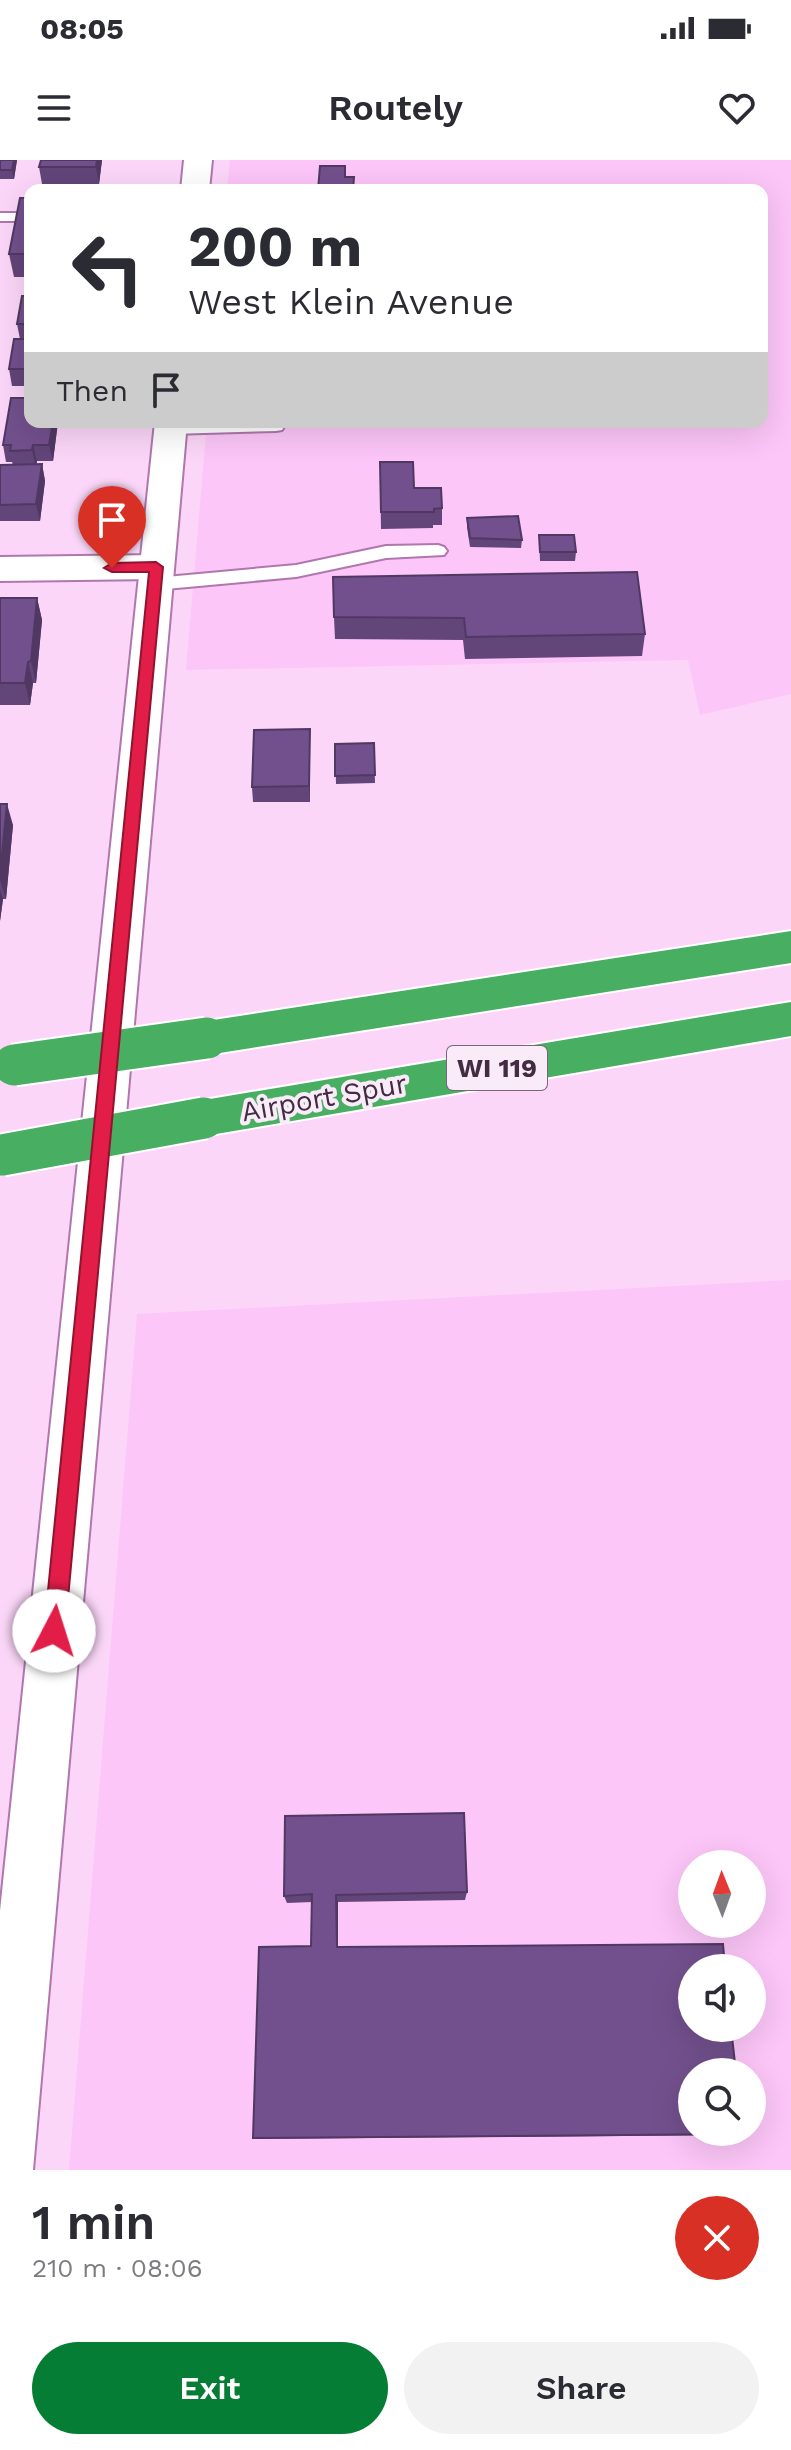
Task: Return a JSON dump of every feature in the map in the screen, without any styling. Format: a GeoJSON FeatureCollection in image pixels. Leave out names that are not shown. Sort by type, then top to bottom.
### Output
{"type":"FeatureCollection","features":[{"type":"Feature","properties":{"kind":"highway"},"geometry":{"type":"LineString","coordinates":[[5,1066],[207,1038],[791,947]]}},
{"type":"Feature","properties":{"kind":"highway","name":"Airport Spur"},"geometry":{"type":"LineString","coordinates":[[1,1155],[791,1019]]}},
{"type":"Feature","properties":{"kind":"street"},"geometry":{"type":"LineString","coordinates":[[196,184],[198,160]]}},
{"type":"Feature","properties":{"kind":"street"},"geometry":{"type":"LineString","coordinates":[[3,2170],[171,428]]}},
{"type":"Feature","properties":{"kind":"street"},"geometry":{"type":"LineString","coordinates":[[0,569],[156,575]]}},
{"type":"Feature","properties":{"kind":"lane"},"geometry":{"type":"LineString","coordinates":[[0,217],[24,217]]}},
{"type":"Feature","properties":{"kind":"lane"},"geometry":{"type":"LineString","coordinates":[[156,575],[224,580],[296,571],[386,552],[438,551]]}},
{"type":"Feature","properties":{"kind":"shaded area"},"geometry":{"type":"Polygon","coordinates":[[[230,160],[791,160],[791,694],[700,715],[688,660],[186,670],[206,428],[768,428],[768,184],[228,184],[230,160]]]}},
{"type":"Feature","properties":{"kind":"shaded area"},"geometry":{"type":"Polygon","coordinates":[[[791,1280],[791,2170],[69,2170],[137,1314],[791,1280]]]}},
{"type":"Feature","properties":{"kind":"building"},"geometry":{"type":"Polygon","coordinates":[[[0,160],[14,160],[12,170],[0,170],[0,160]]]}},
{"type":"Feature","properties":{"kind":"building"},"geometry":{"type":"Polygon","coordinates":[[[41,160],[97,160],[96,167],[39,167],[41,160]]]}},
{"type":"Feature","properties":{"kind":"building"},"geometry":{"type":"Polygon","coordinates":[[[320,166],[345,166],[345,177],[354,177],[353,184],[318,184],[320,166]]]}},
{"type":"Feature","properties":{"kind":"building"},"geometry":{"type":"Polygon","coordinates":[[[20,198],[24,198],[24,254],[9,254],[20,198]]]}},
{"type":"Feature","properties":{"kind":"building"},"geometry":{"type":"Polygon","coordinates":[[[22,296],[24,296],[24,324],[17,324],[22,296]]]}},
{"type":"Feature","properties":{"kind":"building"},"geometry":{"type":"Polygon","coordinates":[[[14,339],[24,339],[24,369],[9,369],[14,339]]]}},
{"type":"Feature","properties":{"kind":"building"},"geometry":{"type":"Polygon","coordinates":[[[11,398],[24,398],[24,428],[52,428],[49,445],[33,445],[32,450],[10,451],[11,445],[3,445],[11,398]]]}},
{"type":"Feature","properties":{"kind":"building"},"geometry":{"type":"Polygon","coordinates":[[[380,462],[413,462],[414,488],[441,488],[442,508],[434,509],[434,512],[381,512],[380,462]]]}},
{"type":"Feature","properties":{"kind":"building"},"geometry":{"type":"Polygon","coordinates":[[[42,464],[36,504],[0,505],[0,465],[42,464]]]}},
{"type":"Feature","properties":{"kind":"building"},"geometry":{"type":"Polygon","coordinates":[[[518,516],[522,540],[470,538],[467,518],[518,516]]]}},
{"type":"Feature","properties":{"kind":"building"},"geometry":{"type":"Polygon","coordinates":[[[539,535],[574,535],[576,552],[540,552],[539,535]]]}},
{"type":"Feature","properties":{"kind":"building"},"geometry":{"type":"Polygon","coordinates":[[[637,572],[645,634],[466,637],[464,618],[334,617],[333,577],[637,572]]]}},
{"type":"Feature","properties":{"kind":"building"},"geometry":{"type":"Polygon","coordinates":[[[0,598],[37,598],[31,661],[28,662],[25,683],[0,683],[0,598]]]}},
{"type":"Feature","properties":{"kind":"building"},"geometry":{"type":"Polygon","coordinates":[[[310,729],[309,786],[252,787],[254,730],[310,729]]]}},
{"type":"Feature","properties":{"kind":"building"},"geometry":{"type":"Polygon","coordinates":[[[374,743],[375,775],[335,776],[335,744],[374,743]]]}},
{"type":"Feature","properties":{"kind":"building"},"geometry":{"type":"Polygon","coordinates":[[[0,804],[7,804],[0,874],[0,804]]]}},
{"type":"Feature","properties":{"kind":"building"},"geometry":{"type":"Polygon","coordinates":[[[464,1813],[467,1892],[336,1895],[337,1947],[723,1944],[724,1954],[678,1954],[678,2042],[733,2042],[734,2058],[678,2058],[678,2135],[253,2138],[259,1947],[311,1946],[312,1894],[284,1896],[285,1816],[464,1813]]]}},
{"type":"Feature","properties":{"kind":"route"},"geometry":{"type":"LineString","coordinates":[[54,1631],[156,567],[112,568]]}}]}
